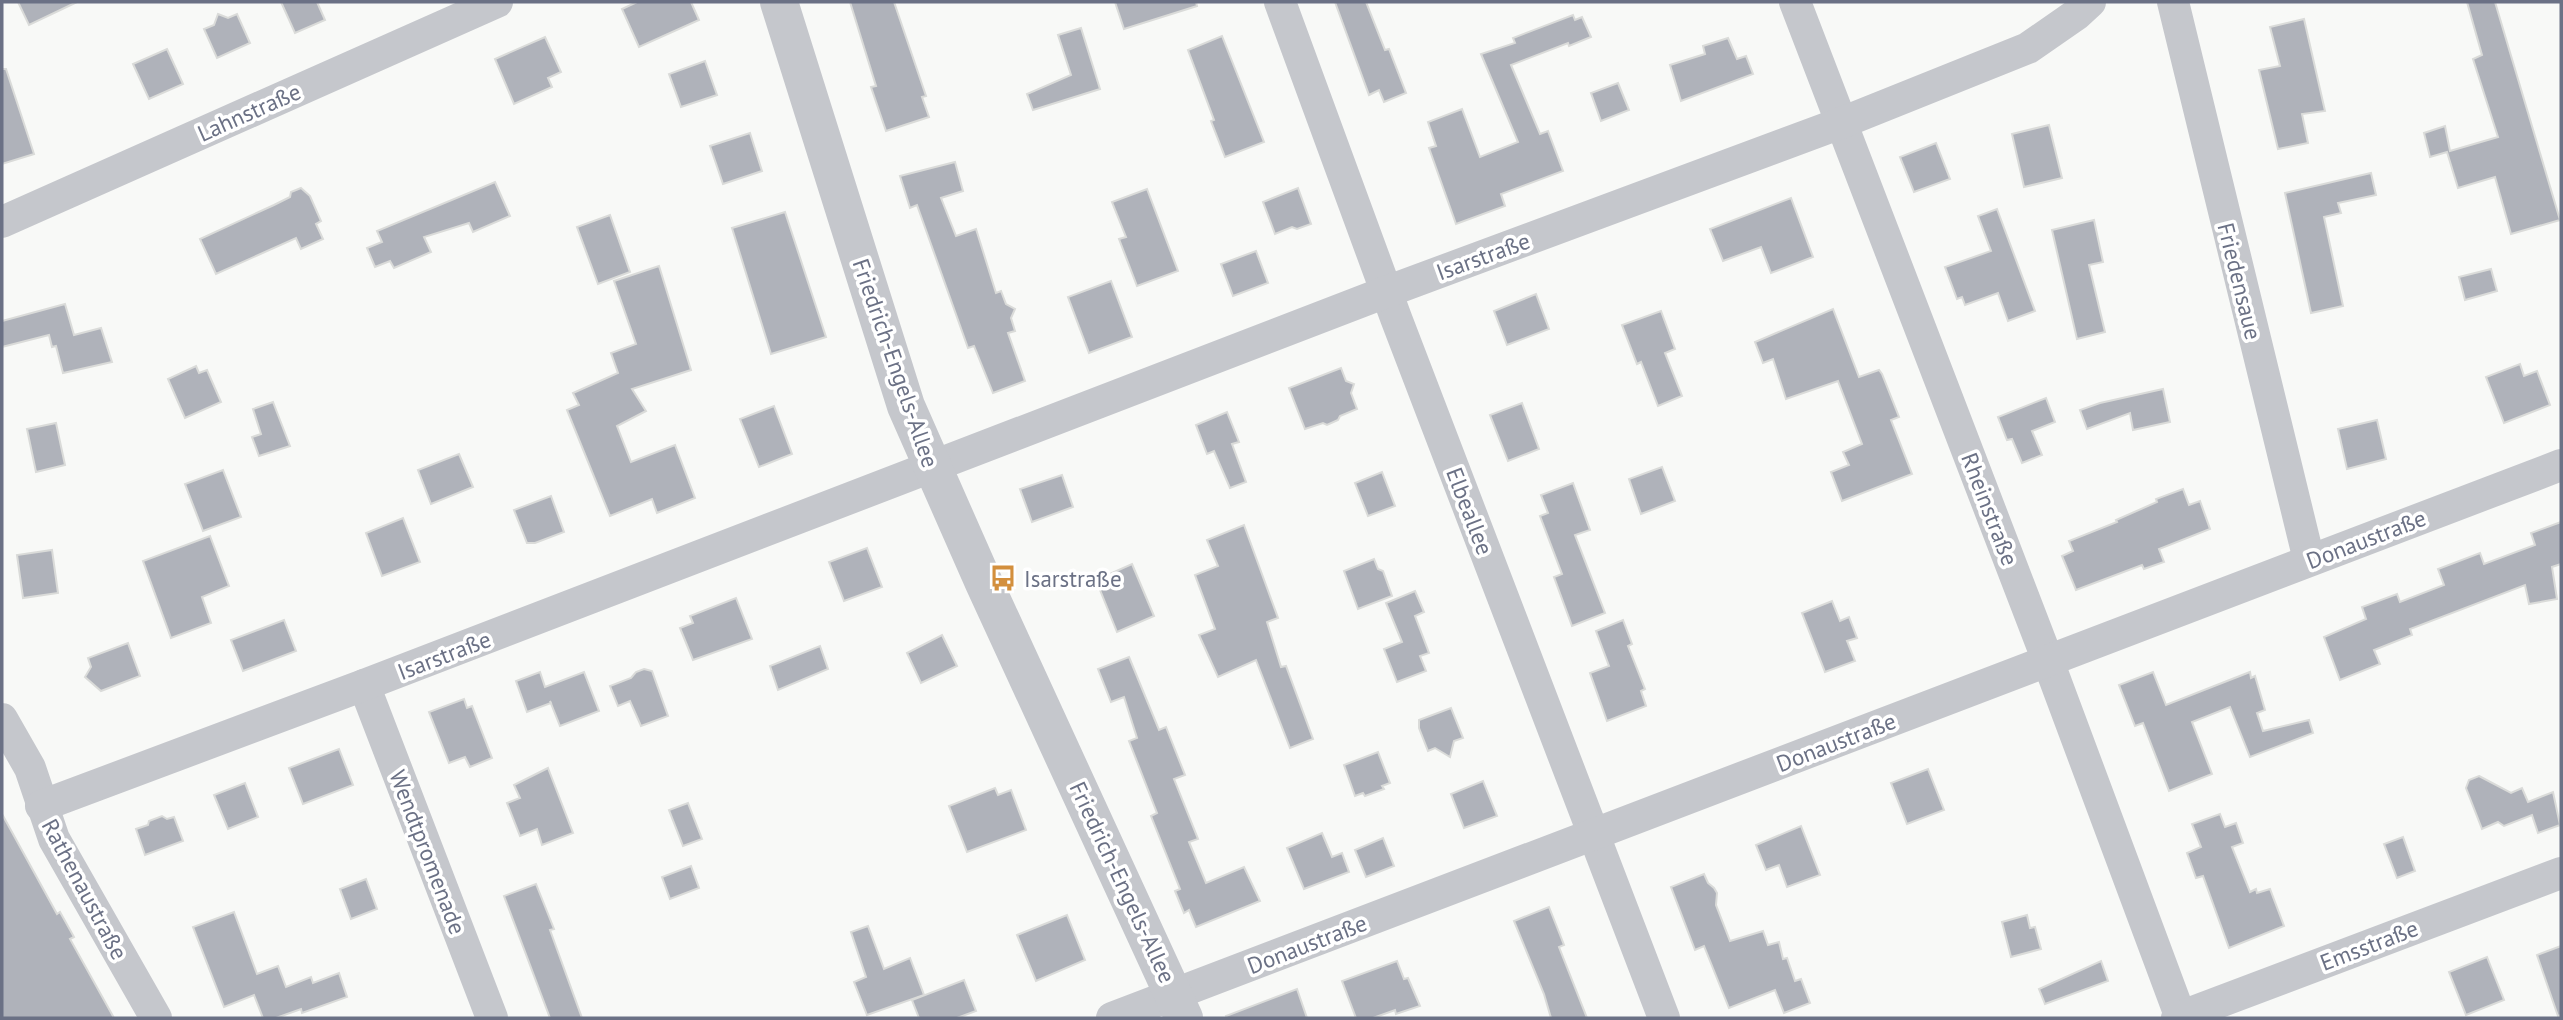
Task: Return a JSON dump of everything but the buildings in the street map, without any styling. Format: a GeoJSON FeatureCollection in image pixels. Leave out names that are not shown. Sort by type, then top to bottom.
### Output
{"type":"FeatureCollection","features":[{"type":"Feature","properties":{"kind":"street","name":"Lahnstraße"},"geometry":{"type":"LineString","coordinates":[[2,222],[497,2]]}},
{"type":"Feature","properties":{"kind":"street","name":"Friedrich-Engels-Allee"},"geometry":{"type":"LineString","coordinates":[[779,2],[906,406],[1179,1006]]}},
{"type":"Feature","properties":{"kind":"street","name":"Elbeallee"},"geometry":{"type":"LineString","coordinates":[[1280,2],[1386,292],[1664,1018]]}},
{"type":"Feature","properties":{"kind":"street","name":"Rheinstraße"},"geometry":{"type":"LineString","coordinates":[[1795,2],[2048,661],[2179,1018]]}},
{"type":"Feature","properties":{"kind":"street","name":"Isarstraße"},"geometry":{"type":"LineString","coordinates":[[41,806],[932,468],[1386,292],[1841,123],[2028,48],[2090,2]]}},
{"type":"Feature","properties":{"kind":"street","name":"Friedensaue"},"geometry":{"type":"LineString","coordinates":[[2173,2],[2309,560]]}},
{"type":"Feature","properties":{"kind":"street","name":"Donaustraße"},"geometry":{"type":"LineString","coordinates":[[1112,1018],[1179,1006],[1593,834],[2561,465]]}},
{"type":"Feature","properties":{"kind":"street","name":"Wendtpromenade"},"geometry":{"type":"LineString","coordinates":[[364,685],[492,1018]]}},
{"type":"Feature","properties":{"kind":"street","name":"Rathenaustraße"},"geometry":{"type":"LineString","coordinates":[[2,719],[30,768],[54,839],[156,1018]]}},
{"type":"Feature","properties":{"kind":"street","name":"Emsstraße"},"geometry":{"type":"LineString","coordinates":[[2179,1018],[2561,873]]}},
{"type":"Feature","properties":{"kind":"place","name":"Isarstraße"},"geometry":{"type":"Point","coordinates":[1003,578]}}]}
